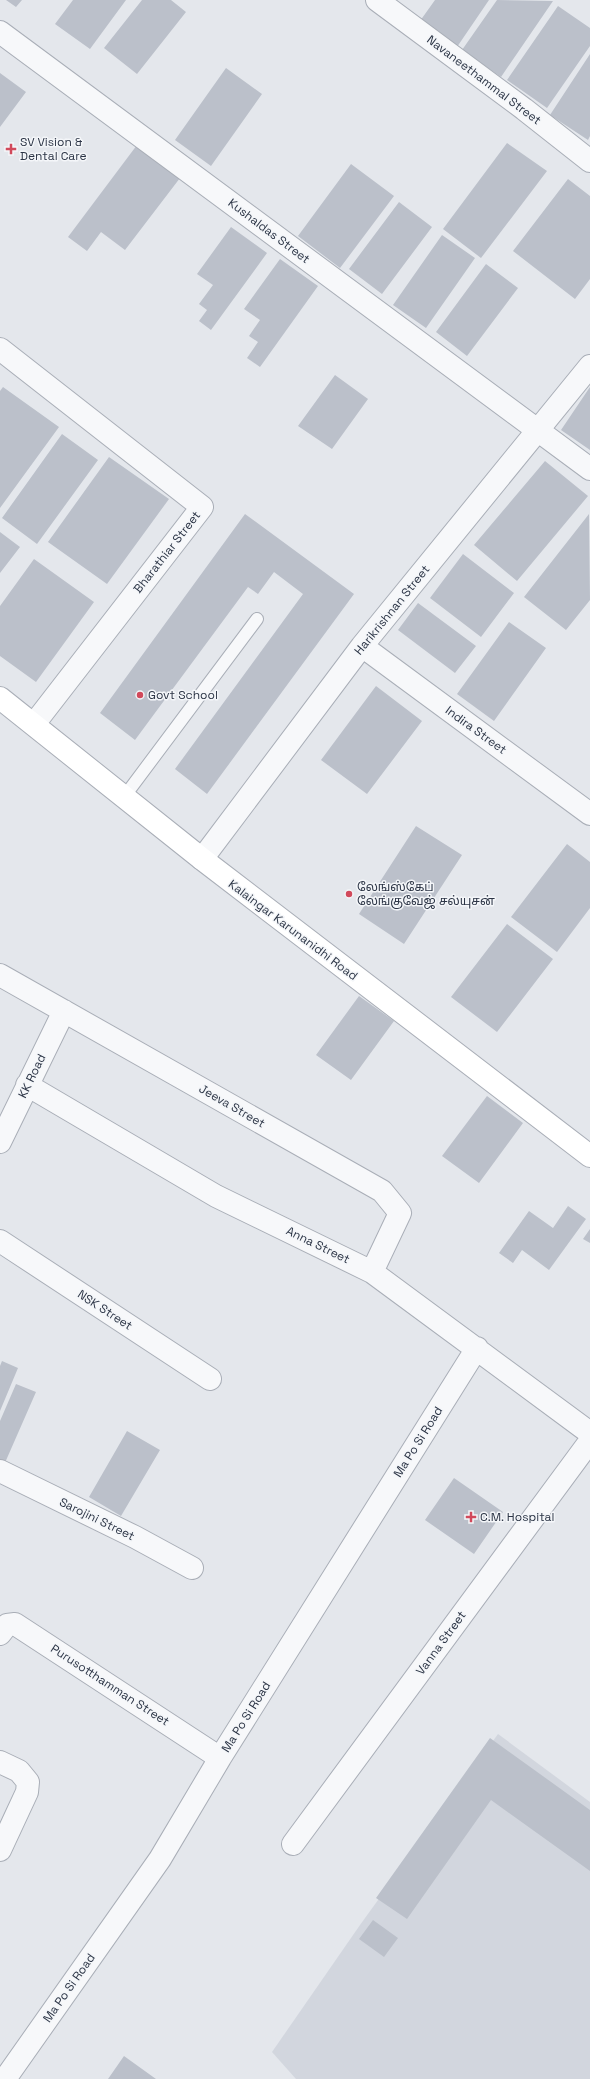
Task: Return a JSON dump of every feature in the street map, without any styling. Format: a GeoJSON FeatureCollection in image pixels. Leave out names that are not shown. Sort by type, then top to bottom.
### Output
{"type":"FeatureCollection","features":[{"type":"Feature","properties":{"kind":"street","name":"Navaneethammal Street"},"geometry":{"type":"LineString","coordinates":[[383,2],[518,104],[590,161]]}},
{"type":"Feature","properties":{"kind":"street","name":"Kushaldas Street"},"geometry":{"type":"LineString","coordinates":[[0,32],[590,469]]}},
{"type":"Feature","properties":{"kind":"street","name":"Bharathiar Street"},"geometry":{"type":"LineString","coordinates":[[0,348],[202,507],[34,724]]}},
{"type":"Feature","properties":{"kind":"street","name":"Harikrishnan Street"},"geometry":{"type":"LineString","coordinates":[[202,860],[362,646],[590,366]]}},
{"type":"Feature","properties":{"kind":"street","name":"Indira Street"},"geometry":{"type":"LineString","coordinates":[[362,646],[590,814]]}},
{"type":"Feature","properties":{"kind":"street","name":"Kalaingar Karunanidhi Road"},"geometry":{"type":"LineString","coordinates":[[0,698],[202,860],[590,1156]]}},
{"type":"Feature","properties":{"kind":"street","name":"Jeeva Street"},"geometry":{"type":"LineString","coordinates":[[0,975],[382,1191],[400,1213],[372,1272]]}},
{"type":"Feature","properties":{"kind":"street","name":"KK Road"},"geometry":{"type":"LineString","coordinates":[[0,1142],[64,1010]]}},
{"type":"Feature","properties":{"kind":"street","name":"Anna Street"},"geometry":{"type":"LineString","coordinates":[[27,1085],[216,1196],[372,1272],[477,1348],[590,1434]]}},
{"type":"Feature","properties":{"kind":"street","name":"NSK Street"},"geometry":{"type":"LineString","coordinates":[[0,1241],[210,1379]]}},
{"type":"Feature","properties":{"kind":"street","name":"Ma Po Si Road"},"geometry":{"type":"LineString","coordinates":[[5,2079],[160,1859],[220,1758],[477,1348]]}},
{"type":"Feature","properties":{"kind":"street","name":"Vanna Street"},"geometry":{"type":"LineString","coordinates":[[292,1844],[590,1441]]}},
{"type":"Feature","properties":{"kind":"street","name":"Sarojini Street"},"geometry":{"type":"LineString","coordinates":[[0,1471],[134,1537],[192,1568]]}},
{"type":"Feature","properties":{"kind":"street","name":"Purusotthamman Street"},"geometry":{"type":"LineString","coordinates":[[0,1634],[7,1625],[15,1624],[220,1758]]}},
{"type":"Feature","properties":{"kind":"street"},"geometry":{"type":"LineString","coordinates":[[0,1762],[19,1771],[28,1782],[27,1792],[0,1850]]}},
{"type":"Feature","properties":{"kind":"lane"},"geometry":{"type":"LineString","coordinates":[[124,797],[256,618]]}},
{"type":"Feature","properties":{"kind":"shaded area"},"geometry":{"type":"Polygon","coordinates":[[[498,1734],[590,1802],[590,2079],[296,2079],[272,2052],[360,1925],[498,1734]]]}},
{"type":"Feature","properties":{"kind":"building"},"geometry":{"type":"Polygon","coordinates":[[[6,0],[22,0],[16,7],[6,0]]]}},
{"type":"Feature","properties":{"kind":"building"},"geometry":{"type":"Polygon","coordinates":[[[73,0],[126,0],[90,49],[55,24],[73,0]]]}},
{"type":"Feature","properties":{"kind":"building"},"geometry":{"type":"Polygon","coordinates":[[[142,0],[171,0],[186,12],[137,74],[104,48],[142,0]]]}},
{"type":"Feature","properties":{"kind":"building"},"geometry":{"type":"Polygon","coordinates":[[[435,0],[489,0],[457,47],[420,21],[435,0]]]}},
{"type":"Feature","properties":{"kind":"building"},"geometry":{"type":"Polygon","coordinates":[[[497,0],[553,1],[501,77],[462,50],[497,0]]]}},
{"type":"Feature","properties":{"kind":"building"},"geometry":{"type":"Polygon","coordinates":[[[558,6],[590,28],[590,46],[547,108],[507,80],[558,6]]]}},
{"type":"Feature","properties":{"kind":"building"},"geometry":{"type":"Polygon","coordinates":[[[590,54],[590,136],[588,140],[550,115],[590,54]]]}},
{"type":"Feature","properties":{"kind":"building"},"geometry":{"type":"Polygon","coordinates":[[[226,68],[262,94],[211,166],[175,140],[226,68]]]}},
{"type":"Feature","properties":{"kind":"building"},"geometry":{"type":"Polygon","coordinates":[[[0,73],[26,92],[0,127],[0,73]]]}},
{"type":"Feature","properties":{"kind":"building"},"geometry":{"type":"Polygon","coordinates":[[[507,143],[547,171],[481,258],[443,229],[507,143]]]}},
{"type":"Feature","properties":{"kind":"building"},"geometry":{"type":"Polygon","coordinates":[[[137,145],[180,178],[125,250],[101,232],[87,251],[68,237],[137,145]]]}},
{"type":"Feature","properties":{"kind":"building"},"geometry":{"type":"Polygon","coordinates":[[[351,164],[394,196],[340,268],[298,236],[351,164]]]}},
{"type":"Feature","properties":{"kind":"building"},"geometry":{"type":"Polygon","coordinates":[[[568,179],[590,196],[590,279],[575,299],[513,251],[568,179]]]}},
{"type":"Feature","properties":{"kind":"building"},"geometry":{"type":"Polygon","coordinates":[[[399,202],[432,227],[382,294],[349,269],[399,202]]]}},
{"type":"Feature","properties":{"kind":"building"},"geometry":{"type":"Polygon","coordinates":[[[231,227],[267,253],[211,330],[199,321],[207,310],[199,304],[213,285],[197,274],[231,227]]]}},
{"type":"Feature","properties":{"kind":"building"},"geometry":{"type":"Polygon","coordinates":[[[442,235],[475,258],[426,328],[393,305],[442,235]]]}},
{"type":"Feature","properties":{"kind":"building"},"geometry":{"type":"Polygon","coordinates":[[[280,259],[318,286],[260,367],[247,358],[258,342],[249,336],[260,320],[244,309],[280,259]]]}},
{"type":"Feature","properties":{"kind":"building"},"geometry":{"type":"Polygon","coordinates":[[[486,264],[518,288],[467,356],[436,332],[486,264]]]}},
{"type":"Feature","properties":{"kind":"building"},"geometry":{"type":"Polygon","coordinates":[[[335,375],[368,399],[332,449],[298,426],[335,375]]]}},
{"type":"Feature","properties":{"kind":"building"},"geometry":{"type":"Polygon","coordinates":[[[3,387],[59,427],[0,508],[0,391],[3,387]]]}},
{"type":"Feature","properties":{"kind":"building"},"geometry":{"type":"Polygon","coordinates":[[[590,387],[590,450],[561,430],[590,387]]]}},
{"type":"Feature","properties":{"kind":"building"},"geometry":{"type":"Polygon","coordinates":[[[62,434],[98,460],[37,544],[2,518],[62,434]]]}},
{"type":"Feature","properties":{"kind":"building"},"geometry":{"type":"Polygon","coordinates":[[[109,457],[169,499],[107,584],[48,542],[109,457]]]}},
{"type":"Feature","properties":{"kind":"building"},"geometry":{"type":"Polygon","coordinates":[[[545,461],[588,496],[517,581],[474,545],[545,461]]]}},
{"type":"Feature","properties":{"kind":"building"},"geometry":{"type":"Polygon","coordinates":[[[245,514],[354,594],[207,794],[175,769],[303,594],[274,572],[258,594],[248,587],[135,740],[100,713],[245,514]]]}},
{"type":"Feature","properties":{"kind":"building"},"geometry":{"type":"Polygon","coordinates":[[[589,514],[590,600],[566,630],[524,597],[589,514]]]}},
{"type":"Feature","properties":{"kind":"building"},"geometry":{"type":"Polygon","coordinates":[[[0,532],[20,547],[0,573],[0,532]]]}},
{"type":"Feature","properties":{"kind":"building"},"geometry":{"type":"Polygon","coordinates":[[[463,554],[514,593],[481,637],[430,598],[463,554]]]}},
{"type":"Feature","properties":{"kind":"building"},"geometry":{"type":"Polygon","coordinates":[[[34,559],[94,602],[36,682],[0,656],[0,606],[34,559]]]}},
{"type":"Feature","properties":{"kind":"building"},"geometry":{"type":"Polygon","coordinates":[[[418,603],[476,646],[455,673],[398,630],[418,603]]]}},
{"type":"Feature","properties":{"kind":"building"},"geometry":{"type":"Polygon","coordinates":[[[509,622],[546,648],[494,721],[457,694],[509,622]]]}},
{"type":"Feature","properties":{"kind":"building"},"geometry":{"type":"Polygon","coordinates":[[[376,686],[422,721],[367,794],[321,760],[376,686]]]}},
{"type":"Feature","properties":{"kind":"building"},"geometry":{"type":"Polygon","coordinates":[[[416,826],[462,855],[404,944],[359,914],[416,826]]]}},
{"type":"Feature","properties":{"kind":"building"},"geometry":{"type":"Polygon","coordinates":[[[567,844],[590,862],[590,908],[557,952],[511,917],[567,844]]]}},
{"type":"Feature","properties":{"kind":"building"},"geometry":{"type":"Polygon","coordinates":[[[507,924],[553,959],[497,1032],[451,997],[507,924]]]}},
{"type":"Feature","properties":{"kind":"building"},"geometry":{"type":"Polygon","coordinates":[[[359,996],[394,1021],[351,1080],[316,1055],[359,996]]]}},
{"type":"Feature","properties":{"kind":"building"},"geometry":{"type":"Polygon","coordinates":[[[487,1096],[523,1123],[479,1183],[442,1156],[487,1096]]]}},
{"type":"Feature","properties":{"kind":"building"},"geometry":{"type":"Polygon","coordinates":[[[568,1206],[586,1219],[549,1270],[522,1250],[513,1263],[499,1253],[529,1211],[553,1228],[568,1206]]]}},
{"type":"Feature","properties":{"kind":"building"},"geometry":{"type":"Polygon","coordinates":[[[590,1229],[590,1243],[583,1239],[590,1229]]]}},
{"type":"Feature","properties":{"kind":"building"},"geometry":{"type":"Polygon","coordinates":[[[2,1361],[18,1368],[0,1411],[0,1366],[2,1361]]]}},
{"type":"Feature","properties":{"kind":"building"},"geometry":{"type":"Polygon","coordinates":[[[16,1384],[36,1392],[4,1465],[0,1463],[0,1421],[16,1384]]]}},
{"type":"Feature","properties":{"kind":"building"},"geometry":{"type":"Polygon","coordinates":[[[127,1431],[160,1450],[121,1516],[89,1497],[127,1431]]]}},
{"type":"Feature","properties":{"kind":"building"},"geometry":{"type":"Polygon","coordinates":[[[454,1478],[503,1512],[474,1554],[425,1520],[454,1478]]]}},
{"type":"Feature","properties":{"kind":"building"},"geometry":{"type":"Polygon","coordinates":[[[490,1738],[590,1810],[590,1871],[491,1800],[407,1919],[376,1898],[490,1738]]]}},
{"type":"Feature","properties":{"kind":"building"},"geometry":{"type":"Polygon","coordinates":[[[373,1920],[398,1938],[384,1957],[359,1939],[373,1920]]]}},
{"type":"Feature","properties":{"kind":"building"},"geometry":{"type":"Polygon","coordinates":[[[124,2056],[156,2079],[108,2079],[124,2056]]]}},
{"type":"Feature","properties":{"kind":"place","name":"SV Vision & Dental Care"},"geometry":{"type":"Point","coordinates":[11,149]}},
{"type":"Feature","properties":{"kind":"place","name":"Govt School"},"geometry":{"type":"Point","coordinates":[140,695]}},
{"type":"Feature","properties":{"kind":"place","name":"லேங்ஸ்கேப் லேங்குவேஜ் சல்யுசன்"},"geometry":{"type":"Point","coordinates":[349,894]}},
{"type":"Feature","properties":{"kind":"place","name":"C.M. Hospital"},"geometry":{"type":"Point","coordinates":[471,1517]}}]}
